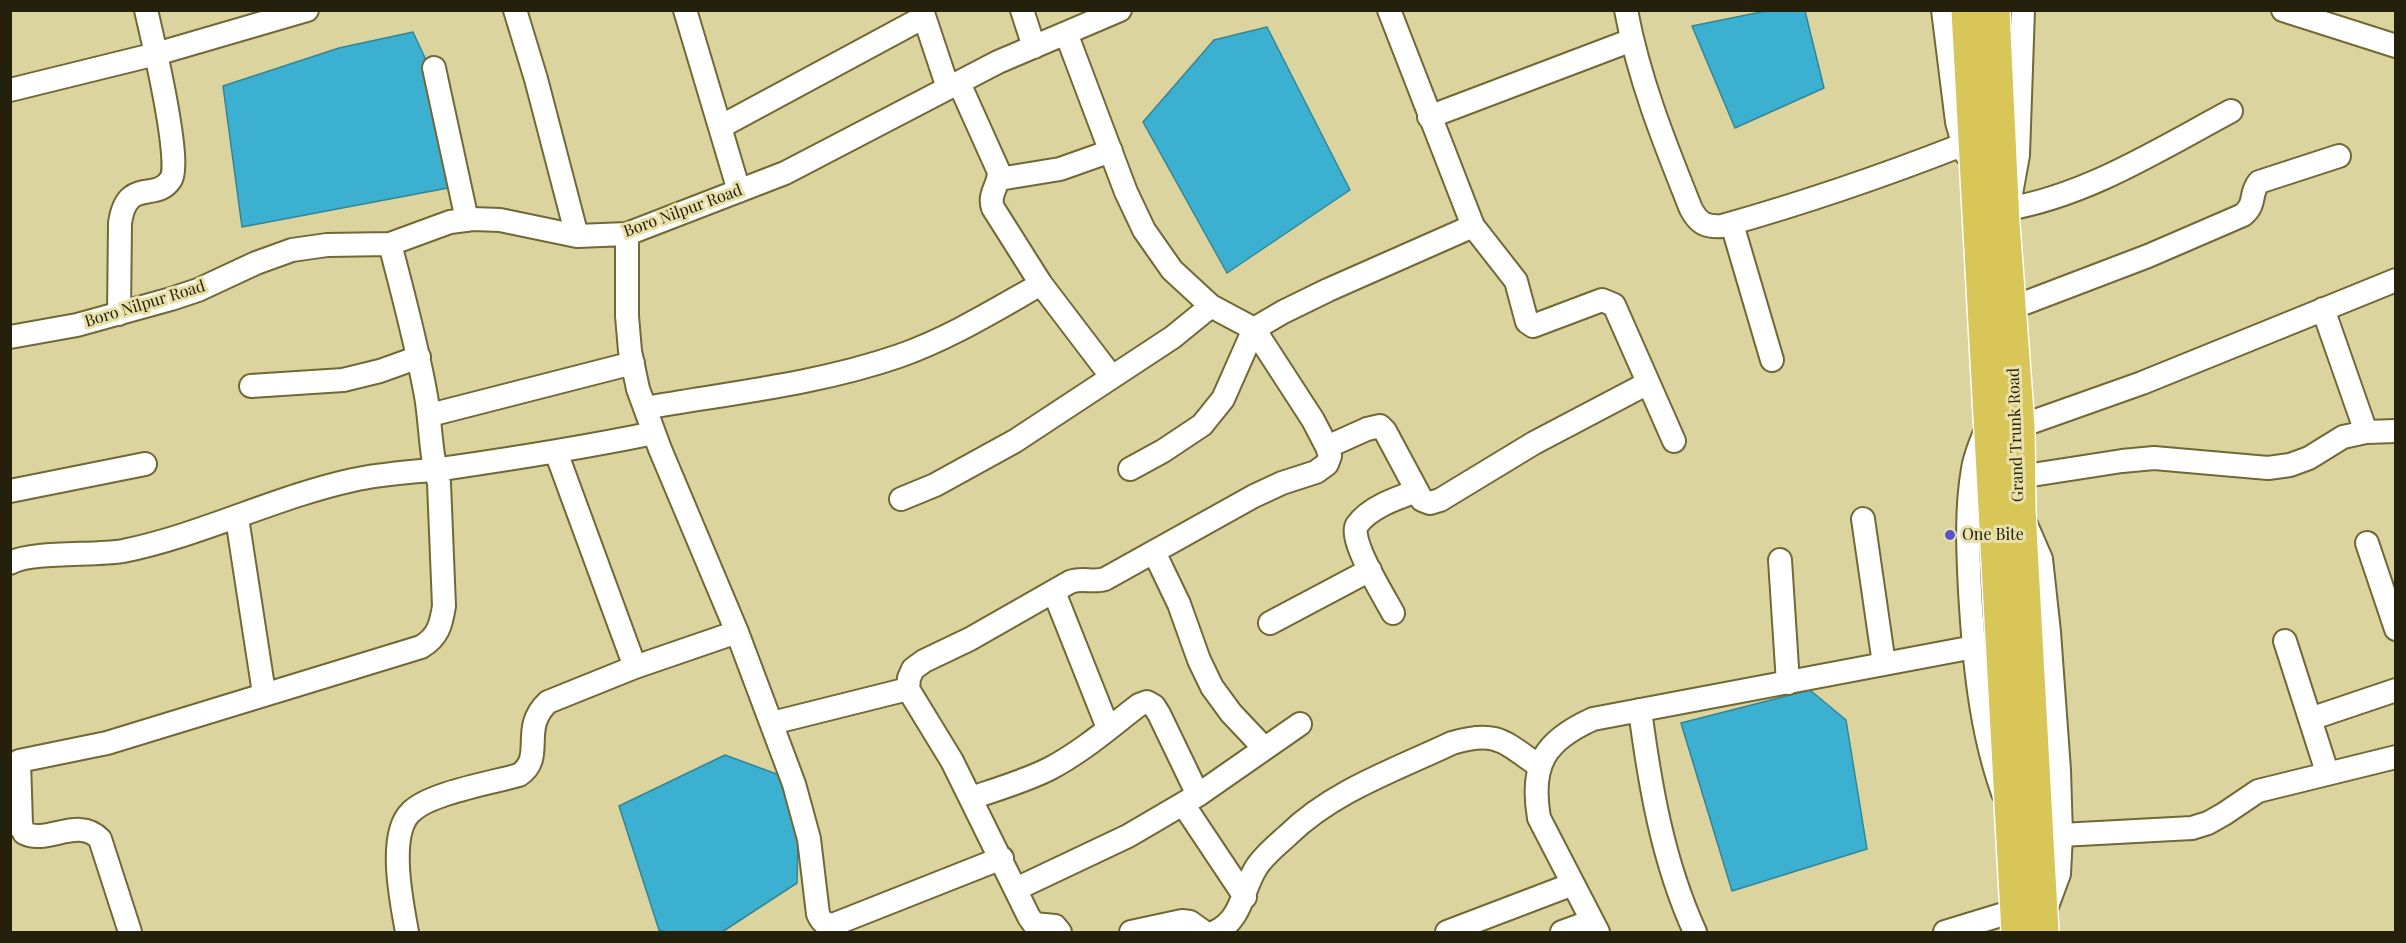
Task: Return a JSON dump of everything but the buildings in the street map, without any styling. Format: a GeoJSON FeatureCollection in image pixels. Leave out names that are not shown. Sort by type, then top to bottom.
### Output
{"type":"FeatureCollection","features":[{"type":"Feature","properties":{"kind":"highway","name":"Grand Trunk Road"},"geometry":{"type":"LineString","coordinates":[[1968,10],[1976,180],[2004,422],[2019,477],[2030,924]]}},
{"type":"Feature","properties":{"kind":"highway","name":"Grand Trunk Road"},"geometry":{"type":"LineString","coordinates":[[1993,10],[2009,309],[2004,422],[2012,820],[2030,924]]}},
{"type":"Feature","properties":{"kind":"street"},"geometry":{"type":"LineString","coordinates":[[119,314],[122,208],[128,199],[136,194],[160,188],[170,181],[174,172],[173,150],[146,10]]}},
{"type":"Feature","properties":{"kind":"street"},"geometry":{"type":"LineString","coordinates":[[10,90],[156,54],[307,10]]}},
{"type":"Feature","properties":{"kind":"street"},"geometry":{"type":"LineString","coordinates":[[515,10],[577,236]]}},
{"type":"Feature","properties":{"kind":"street"},"geometry":{"type":"LineString","coordinates":[[685,10],[739,190]]}},
{"type":"Feature","properties":{"kind":"street"},"geometry":{"type":"LineString","coordinates":[[1022,10],[1034,47]]}},
{"type":"Feature","properties":{"kind":"street","name":"Boro Nilpur Road"},"geometry":{"type":"LineString","coordinates":[[10,337],[77,326],[198,290],[256,263],[292,250],[327,245],[390,243],[450,222],[500,220],[577,236],[627,234],[785,173],[999,62],[1120,10]]}},
{"type":"Feature","properties":{"kind":"street"},"geometry":{"type":"LineString","coordinates":[[1389,10],[1473,226],[1516,280],[1527,322],[1533,326],[1544,323],[1602,300],[1614,305],[1674,441]]}},
{"type":"Feature","properties":{"kind":"street"},"geometry":{"type":"LineString","coordinates":[[1626,10],[1632,40],[1658,128],[1694,215],[1708,227],[1732,224],[1879,177],[1962,145]]}},
{"type":"Feature","properties":{"kind":"street"},"geometry":{"type":"LineString","coordinates":[[1943,10],[1957,122],[1962,145],[1976,180]]}},
{"type":"Feature","properties":{"kind":"street"},"geometry":{"type":"LineString","coordinates":[[2005,216],[2018,156],[2023,10]]}},
{"type":"Feature","properties":{"kind":"street"},"geometry":{"type":"LineString","coordinates":[[2283,10],[2396,46]]}},
{"type":"Feature","properties":{"kind":"street"},"geometry":{"type":"LineString","coordinates":[[720,128],[923,14],[953,86],[996,165],[999,179],[991,194],[990,200],[993,208],[1041,284],[1111,376]]}},
{"type":"Feature","properties":{"kind":"street"},"geometry":{"type":"LineString","coordinates":[[1060,933],[1055,926],[1025,928],[1016,889],[1002,858],[952,760],[909,688],[909,678],[913,669],[1076,580],[1097,582],[1105,579],[1254,496],[1282,483],[1316,472],[1327,464],[1330,456],[1283,371],[1254,329],[1211,306],[1172,270],[1144,230],[1126,192],[1066,33]]}},
{"type":"Feature","properties":{"kind":"street"},"geometry":{"type":"LineString","coordinates":[[1430,117],[1632,40]]}},
{"type":"Feature","properties":{"kind":"street"},"geometry":{"type":"LineString","coordinates":[[434,68],[467,220]]}},
{"type":"Feature","properties":{"kind":"street"},"geometry":{"type":"LineString","coordinates":[[2005,216],[2103,178],[2231,111]]}},
{"type":"Feature","properties":{"kind":"street"},"geometry":{"type":"LineString","coordinates":[[999,179],[1060,169],[1111,151]]}},
{"type":"Feature","properties":{"kind":"street"},"geometry":{"type":"LineString","coordinates":[[2009,309],[2148,256],[2243,214],[2254,203],[2255,187],[2259,182],[2339,156]]}},
{"type":"Feature","properties":{"kind":"street"},"geometry":{"type":"LineString","coordinates":[[1732,224],[1772,360]]}},
{"type":"Feature","properties":{"kind":"street"},"geometry":{"type":"LineString","coordinates":[[1130,469],[1163,451],[1202,425],[1223,399],[1254,329],[1328,290],[1473,226]]}},
{"type":"Feature","properties":{"kind":"street"},"geometry":{"type":"LineString","coordinates":[[627,234],[627,316],[633,363],[645,408],[737,632],[794,784],[809,839],[818,914],[821,921],[827,925],[834,924],[1002,858]]}},
{"type":"Feature","properties":{"kind":"street"},"geometry":{"type":"LineString","coordinates":[[130,933],[106,855],[100,839],[94,832],[82,829],[33,836],[24,833],[16,824],[15,760],[106,743],[421,647],[433,639],[441,625],[444,606],[439,483],[435,470],[430,416],[419,357],[390,243]]}},
{"type":"Feature","properties":{"kind":"street"},"geometry":{"type":"LineString","coordinates":[[2012,820],[1992,762],[1974,647],[1968,552],[1969,501],[1973,466],[2004,422],[2142,383],[2396,280]]}},
{"type":"Feature","properties":{"kind":"street"},"geometry":{"type":"LineString","coordinates":[[645,408],[801,381],[900,356],[951,334],[1041,284]]}},
{"type":"Feature","properties":{"kind":"street"},"geometry":{"type":"LineString","coordinates":[[901,499],[1005,447],[1173,337],[1211,306]]}},
{"type":"Feature","properties":{"kind":"street"},"geometry":{"type":"LineString","coordinates":[[2323,309],[2366,432]]}},
{"type":"Feature","properties":{"kind":"street"},"geometry":{"type":"LineString","coordinates":[[251,386],[343,380],[380,371],[419,357]]}},
{"type":"Feature","properties":{"kind":"street"},"geometry":{"type":"LineString","coordinates":[[430,416],[633,363]]}},
{"type":"Feature","properties":{"kind":"street"},"geometry":{"type":"LineString","coordinates":[[1327,447],[1367,429],[1380,426],[1385,431],[1422,500],[1430,503],[1440,500],[1534,443],[1648,382]]}},
{"type":"Feature","properties":{"kind":"street"},"geometry":{"type":"LineString","coordinates":[[2019,477],[2122,460],[2154,458],[2268,468],[2290,465],[2309,458],[2343,437],[2366,432],[2396,431]]}},
{"type":"Feature","properties":{"kind":"street"},"geometry":{"type":"LineString","coordinates":[[10,563],[17,559],[121,551],[163,541],[354,479],[435,470],[556,452],[654,432]]}},
{"type":"Feature","properties":{"kind":"street"},"geometry":{"type":"LineString","coordinates":[[556,452],[635,667]]}},
{"type":"Feature","properties":{"kind":"street"},"geometry":{"type":"LineString","coordinates":[[10,491],[145,464]]}},
{"type":"Feature","properties":{"kind":"street"},"geometry":{"type":"LineString","coordinates":[[1393,614],[1355,536],[1357,526],[1374,511],[1393,500],[1417,491]]}},
{"type":"Feature","properties":{"kind":"street"},"geometry":{"type":"LineString","coordinates":[[1945,933],[2030,924],[2059,874],[2061,835],[2050,644],[2041,559],[2032,534],[2019,511]]}},
{"type":"Feature","properties":{"kind":"street"},"geometry":{"type":"LineString","coordinates":[[237,518],[264,693]]}},
{"type":"Feature","properties":{"kind":"street"},"geometry":{"type":"LineString","coordinates":[[1863,519],[1884,664]]}},
{"type":"Feature","properties":{"kind":"street"},"geometry":{"type":"LineString","coordinates":[[2367,543],[2396,629]]}},
{"type":"Feature","properties":{"kind":"street"},"geometry":{"type":"LineString","coordinates":[[1154,552],[1179,604],[1199,660],[1212,687],[1231,713],[1264,748]]}},
{"type":"Feature","properties":{"kind":"street"},"geometry":{"type":"LineString","coordinates":[[1780,560],[1788,682]]}},
{"type":"Feature","properties":{"kind":"street"},"geometry":{"type":"LineString","coordinates":[[1270,623],[1370,570]]}},
{"type":"Feature","properties":{"kind":"street"},"geometry":{"type":"LineString","coordinates":[[1054,592],[1108,728]]}},
{"type":"Feature","properties":{"kind":"street"},"geometry":{"type":"LineString","coordinates":[[407,933],[398,855],[402,828],[409,813],[425,802],[519,775],[528,769],[532,759],[533,726],[538,712],[548,702],[635,667],[737,632]]}},
{"type":"Feature","properties":{"kind":"street"},"geometry":{"type":"LineString","coordinates":[[2285,641],[2327,772]]}},
{"type":"Feature","properties":{"kind":"street"},"geometry":{"type":"LineString","coordinates":[[1562,933],[1595,927],[1539,818],[1535,796],[1539,766],[1553,745],[1569,730],[1593,719],[1974,647]]}},
{"type":"Feature","properties":{"kind":"street"},"geometry":{"type":"LineString","coordinates":[[772,723],[909,688]]}},
{"type":"Feature","properties":{"kind":"street"},"geometry":{"type":"LineString","coordinates":[[2310,718],[2396,690]]}},
{"type":"Feature","properties":{"kind":"street"},"geometry":{"type":"LineString","coordinates":[[971,798],[1049,769],[1076,753],[1139,705],[1147,702],[1154,706],[1190,800],[1245,897]]}},
{"type":"Feature","properties":{"kind":"street"},"geometry":{"type":"LineString","coordinates":[[1640,710],[1648,769],[1664,847],[1695,933]]}},
{"type":"Feature","properties":{"kind":"street"},"geometry":{"type":"LineString","coordinates":[[1016,889],[1128,836],[1190,800],[1300,724]]}},
{"type":"Feature","properties":{"kind":"street"},"geometry":{"type":"LineString","coordinates":[[1215,933],[1221,930],[1238,911],[1245,897],[1249,880],[1257,866],[1309,815],[1333,799],[1452,743],[1472,737],[1488,736],[1506,742],[1539,766]]}},
{"type":"Feature","properties":{"kind":"street"},"geometry":{"type":"LineString","coordinates":[[2061,835],[2192,828],[2208,823],[2258,791],[2327,772],[2373,764],[2396,757]]}},
{"type":"Feature","properties":{"kind":"street"},"geometry":{"type":"LineString","coordinates":[[1447,933],[1573,884]]}},
{"type":"Feature","properties":{"kind":"street"},"geometry":{"type":"LineString","coordinates":[[1131,933],[1182,921],[1190,922],[1204,933]]}},
{"type":"Feature","properties":{"kind":"water"},"geometry":{"type":"Polygon","coordinates":[[[1766,11],[1805,11],[1824,88],[1735,128],[1692,26],[1766,11]]]}},
{"type":"Feature","properties":{"kind":"water"},"geometry":{"type":"Polygon","coordinates":[[[1267,27],[1350,190],[1227,273],[1143,122],[1214,40],[1267,27]]]}},
{"type":"Feature","properties":{"kind":"water"},"geometry":{"type":"Polygon","coordinates":[[[413,32],[432,73],[448,188],[242,227],[223,86],[339,48],[413,32]]]}},
{"type":"Feature","properties":{"kind":"water"},"geometry":{"type":"Polygon","coordinates":[[[1810,690],[1846,720],[1867,849],[1732,891],[1681,723],[1810,690]]]}},
{"type":"Feature","properties":{"kind":"water"},"geometry":{"type":"Polygon","coordinates":[[[725,755],[782,776],[798,838],[797,883],[722,932],[659,930],[619,806],[725,755]]]}},
{"type":"Feature","properties":{"kind":"place","name":"One Bite"},"geometry":{"type":"Point","coordinates":[1950,535]}}]}
